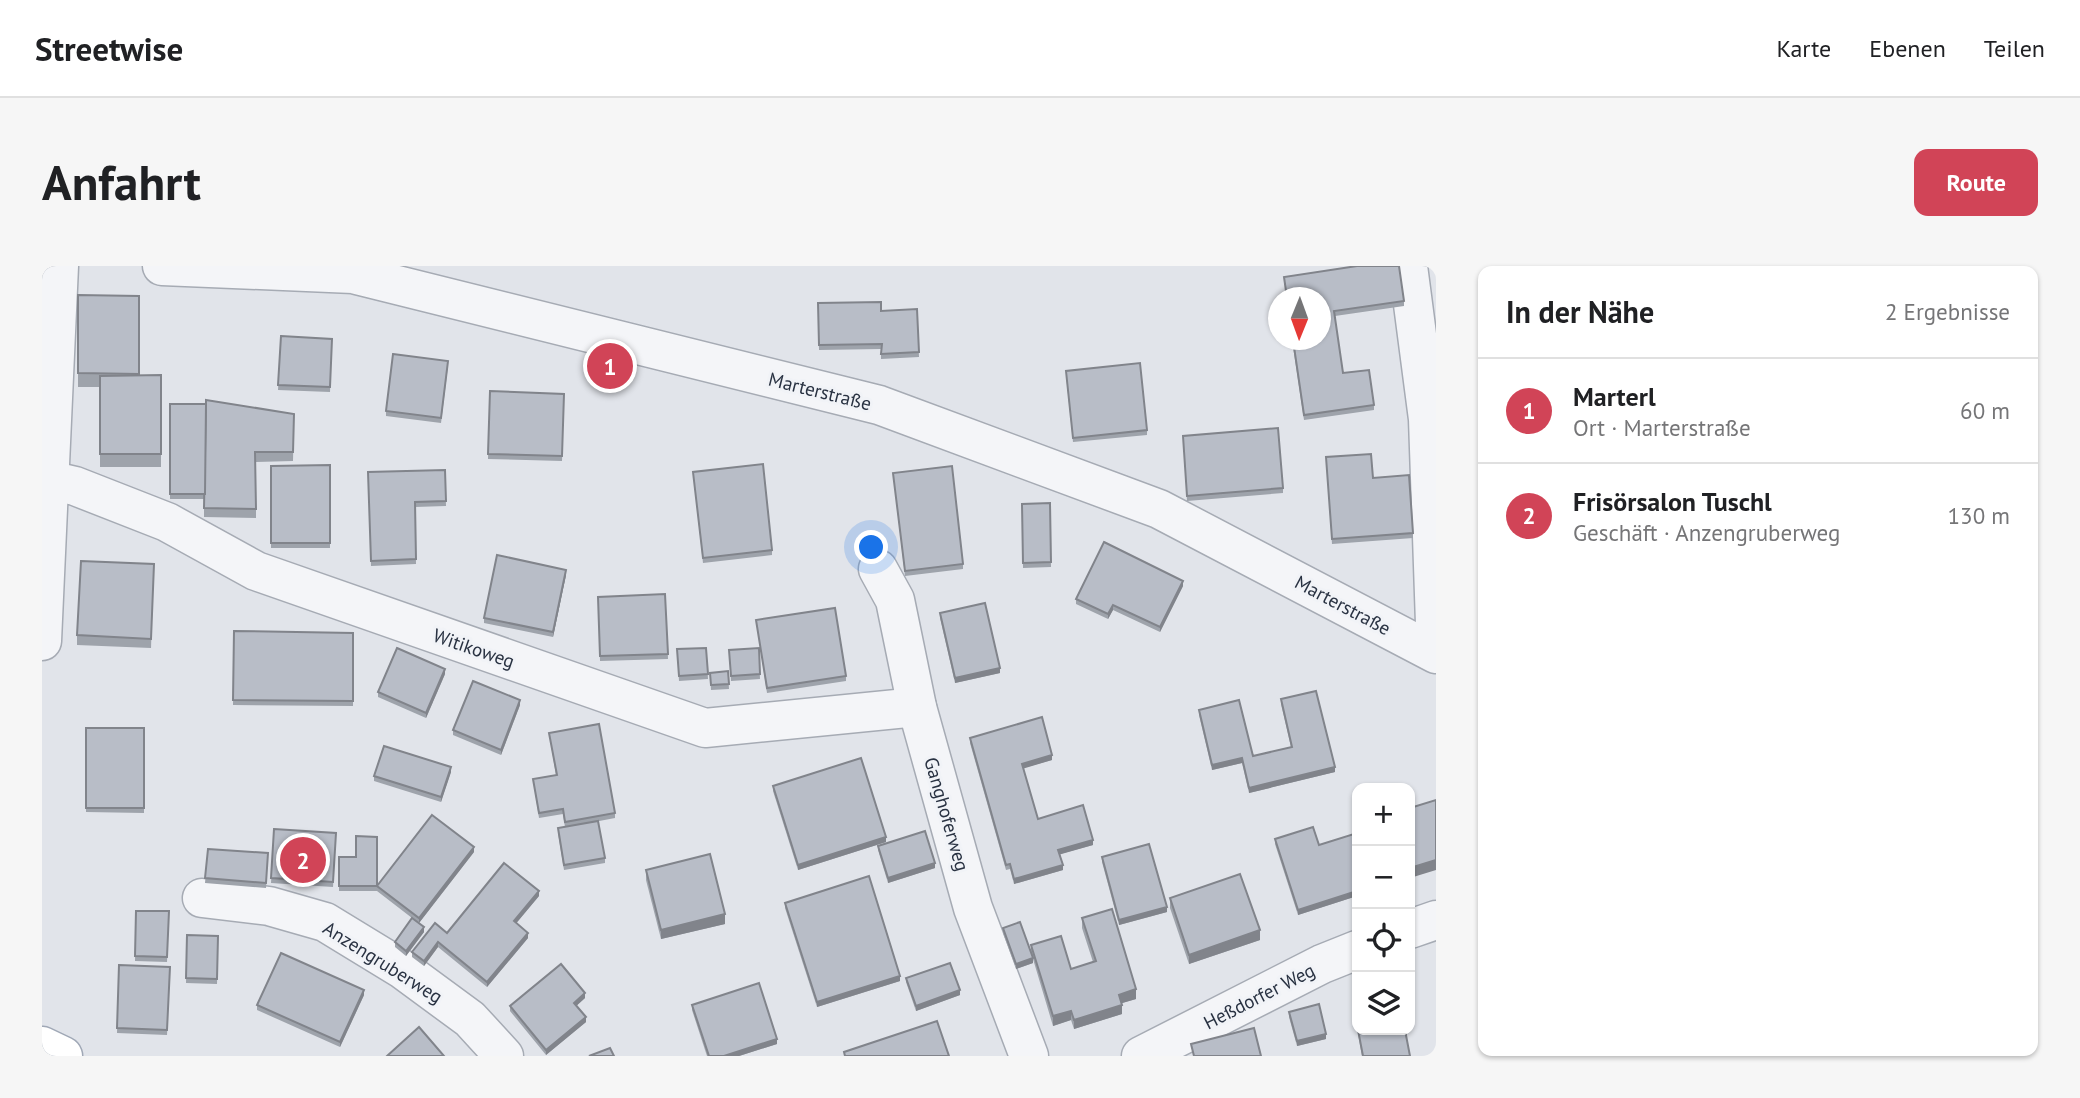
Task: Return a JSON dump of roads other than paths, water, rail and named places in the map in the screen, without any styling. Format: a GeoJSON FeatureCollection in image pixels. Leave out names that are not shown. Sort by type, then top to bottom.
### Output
{"type":"FeatureCollection","features":[{"type":"Feature","properties":{"kind":"main road"},"geometry":{"type":"LineString","coordinates":[[42,1046],[63,1056]]}},
{"type":"Feature","properties":{"kind":"street"},"geometry":{"type":"LineString","coordinates":[[42,641],[59,266]]}},
{"type":"Feature","properties":{"kind":"street","name":"Marterstraße"},"geometry":{"type":"LineString","coordinates":[[162,266],[354,274],[879,405],[1159,509],[1436,654],[1428,419],[1408,266]]}},
{"type":"Feature","properties":{"kind":"street","name":"Witikoweg"},"geometry":{"type":"LineString","coordinates":[[49,480],[75,486],[167,522],[256,571],[705,728],[917,707]]}},
{"type":"Feature","properties":{"kind":"street","name":"Ganghoferweg"},"geometry":{"type":"LineString","coordinates":[[878,569],[895,600],[917,707],[973,908],[1028,1056]]}},
{"type":"Feature","properties":{"kind":"street","name":"Anzengruberweg"},"geometry":{"type":"LineString","coordinates":[[202,898],[269,906],[325,922],[402,969],[470,1019],[504,1056]]}},
{"type":"Feature","properties":{"kind":"street"},"geometry":{"type":"LineString","coordinates":[[1415,927],[1436,920]]}},
{"type":"Feature","properties":{"kind":"street","name":"Heßdorfer Weg"},"geometry":{"type":"LineString","coordinates":[[1156,1052],[1322,964],[1352,952]]}},
{"type":"Feature","properties":{"kind":"place","name":"Marterl"},"geometry":{"type":"Point","coordinates":[610,366]}},
{"type":"Feature","properties":{"kind":"place","name":"Frisörsalon Tuschl"},"geometry":{"type":"Point","coordinates":[303,860]}}]}
